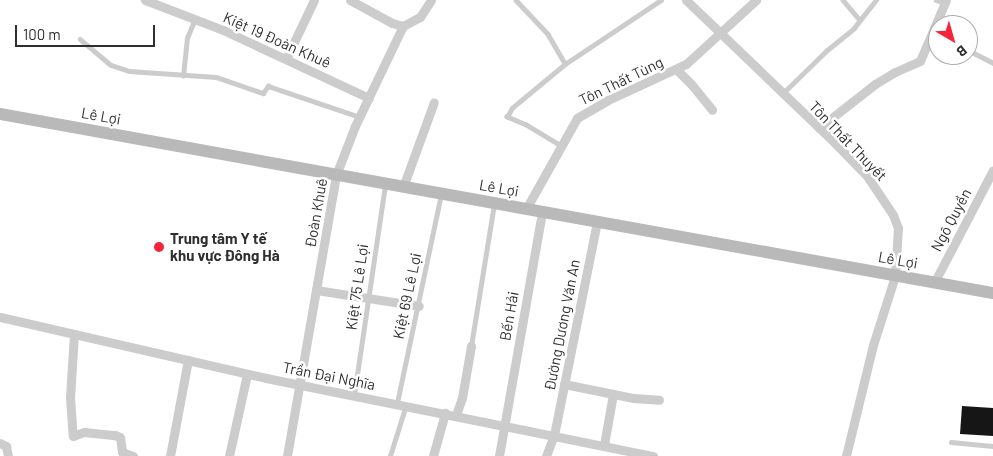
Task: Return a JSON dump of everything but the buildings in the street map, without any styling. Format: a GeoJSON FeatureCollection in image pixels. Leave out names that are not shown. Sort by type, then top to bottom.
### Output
{"type":"FeatureCollection","features":[{"type":"Feature","properties":{"kind":"street","name":"Kiệt 19 Đoàn Khuê"},"geometry":{"type":"LineString","coordinates":[[145,0],[286,59],[369,98]]}},
{"type":"Feature","properties":{"kind":"street"},"geometry":{"type":"LineString","coordinates":[[286,59],[314,0]]}},
{"type":"Feature","properties":{"kind":"street"},"geometry":{"type":"LineString","coordinates":[[350,0],[392,24],[403,26],[420,17],[431,0]]}},
{"type":"Feature","properties":{"kind":"street","name":"Tôn Thất Thuyết"},"geometry":{"type":"LineString","coordinates":[[686,0],[866,176],[894,215],[898,236],[895,276],[873,345],[846,456]]}},
{"type":"Feature","properties":{"kind":"street","name":"Tôn Thất Tùng"},"geometry":{"type":"LineString","coordinates":[[526,209],[577,118],[608,100],[686,64],[756,0]]}},
{"type":"Feature","properties":{"kind":"street"},"geometry":{"type":"LineString","coordinates":[[939,15],[942,1]]}},
{"type":"Feature","properties":{"kind":"street","name":"Đoàn Khuê"},"geometry":{"type":"LineString","coordinates":[[287,456],[336,175],[360,117],[403,26]]}},
{"type":"Feature","properties":{"kind":"street"},"geometry":{"type":"LineString","coordinates":[[819,128],[875,84],[895,72],[920,62],[928,47]]}},
{"type":"Feature","properties":{"kind":"street"},"geometry":{"type":"LineString","coordinates":[[676,70],[692,85],[712,110]]}},
{"type":"Feature","properties":{"kind":"street"},"geometry":{"type":"LineString","coordinates":[[403,187],[434,102]]}},
{"type":"Feature","properties":{"kind":"street","name":"Lê Lợi"},"geometry":{"type":"LineString","coordinates":[[0,114],[993,293]]}},
{"type":"Feature","properties":{"kind":"street","name":"Ngô Quyền"},"geometry":{"type":"LineString","coordinates":[[934,283],[993,170]]}},
{"type":"Feature","properties":{"kind":"street","name":"Bến Hải"},"geometry":{"type":"LineString","coordinates":[[499,456],[542,212]]}},
{"type":"Feature","properties":{"kind":"street","name":"Đường Dương Văn An"},"geometry":{"type":"LineString","coordinates":[[546,456],[554,434],[597,221]]}},
{"type":"Feature","properties":{"kind":"street"},"geometry":{"type":"LineString","coordinates":[[316,290],[418,306]]}},
{"type":"Feature","properties":{"kind":"street","name":"Trần Đại Nghĩa"},"geometry":{"type":"LineString","coordinates":[[0,317],[248,374],[554,434],[653,456]]}},
{"type":"Feature","properties":{"kind":"street"},"geometry":{"type":"LineString","coordinates":[[74,334],[70,397],[73,436],[84,432],[115,435],[120,437],[122,452],[133,456]]}},
{"type":"Feature","properties":{"kind":"street"},"geometry":{"type":"LineString","coordinates":[[456,415],[462,398],[471,346]]}},
{"type":"Feature","properties":{"kind":"street"},"geometry":{"type":"LineString","coordinates":[[170,456],[188,360]]}},
{"type":"Feature","properties":{"kind":"street"},"geometry":{"type":"LineString","coordinates":[[229,456],[248,374]]}},
{"type":"Feature","properties":{"kind":"street"},"geometry":{"type":"LineString","coordinates":[[564,384],[613,394],[659,400]]}},
{"type":"Feature","properties":{"kind":"street"},"geometry":{"type":"LineString","coordinates":[[604,445],[613,394]]}},
{"type":"Feature","properties":{"kind":"street"},"geometry":{"type":"LineString","coordinates":[[433,456],[445,413]]}},
{"type":"Feature","properties":{"kind":"street"},"geometry":{"type":"LineString","coordinates":[[0,443],[6,446],[8,456]]}},
{"type":"Feature","properties":{"kind":"lane"},"geometry":{"type":"LineString","coordinates":[[516,0],[548,34],[565,64]]}},
{"type":"Feature","properties":{"kind":"lane"},"geometry":{"type":"LineString","coordinates":[[561,146],[526,125],[507,117],[512,108],[565,64],[660,0]]}},
{"type":"Feature","properties":{"kind":"lane"},"geometry":{"type":"LineString","coordinates":[[843,0],[860,20]]}},
{"type":"Feature","properties":{"kind":"lane"},"geometry":{"type":"LineString","coordinates":[[783,93],[860,20],[876,0]]}},
{"type":"Feature","properties":{"kind":"lane"},"geometry":{"type":"LineString","coordinates":[[183,76],[187,38],[194,19]]}},
{"type":"Feature","properties":{"kind":"lane"},"geometry":{"type":"LineString","coordinates":[[80,39],[111,66],[129,71],[216,77],[263,93],[268,86],[360,117]]}},
{"type":"Feature","properties":{"kind":"lane"},"geometry":{"type":"LineString","coordinates":[[978,55],[993,63]]}},
{"type":"Feature","properties":{"kind":"lane","name":"Kiệt 75 Lê Lợi"},"geometry":{"type":"LineString","coordinates":[[354,395],[385,184]]}},
{"type":"Feature","properties":{"kind":"lane","name":"Kiệt 69 Lê Lợi"},"geometry":{"type":"LineString","coordinates":[[390,456],[441,194]]}},
{"type":"Feature","properties":{"kind":"lane"},"geometry":{"type":"LineString","coordinates":[[471,346],[494,203]]}},
{"type":"Feature","properties":{"kind":"lane"},"geometry":{"type":"LineString","coordinates":[[951,442],[993,446]]}},
{"type":"Feature","properties":{"kind":"place","name":"Trung tâm Y tế khu vực Đông Hà"},"geometry":{"type":"Point","coordinates":[159,247]}}]}
